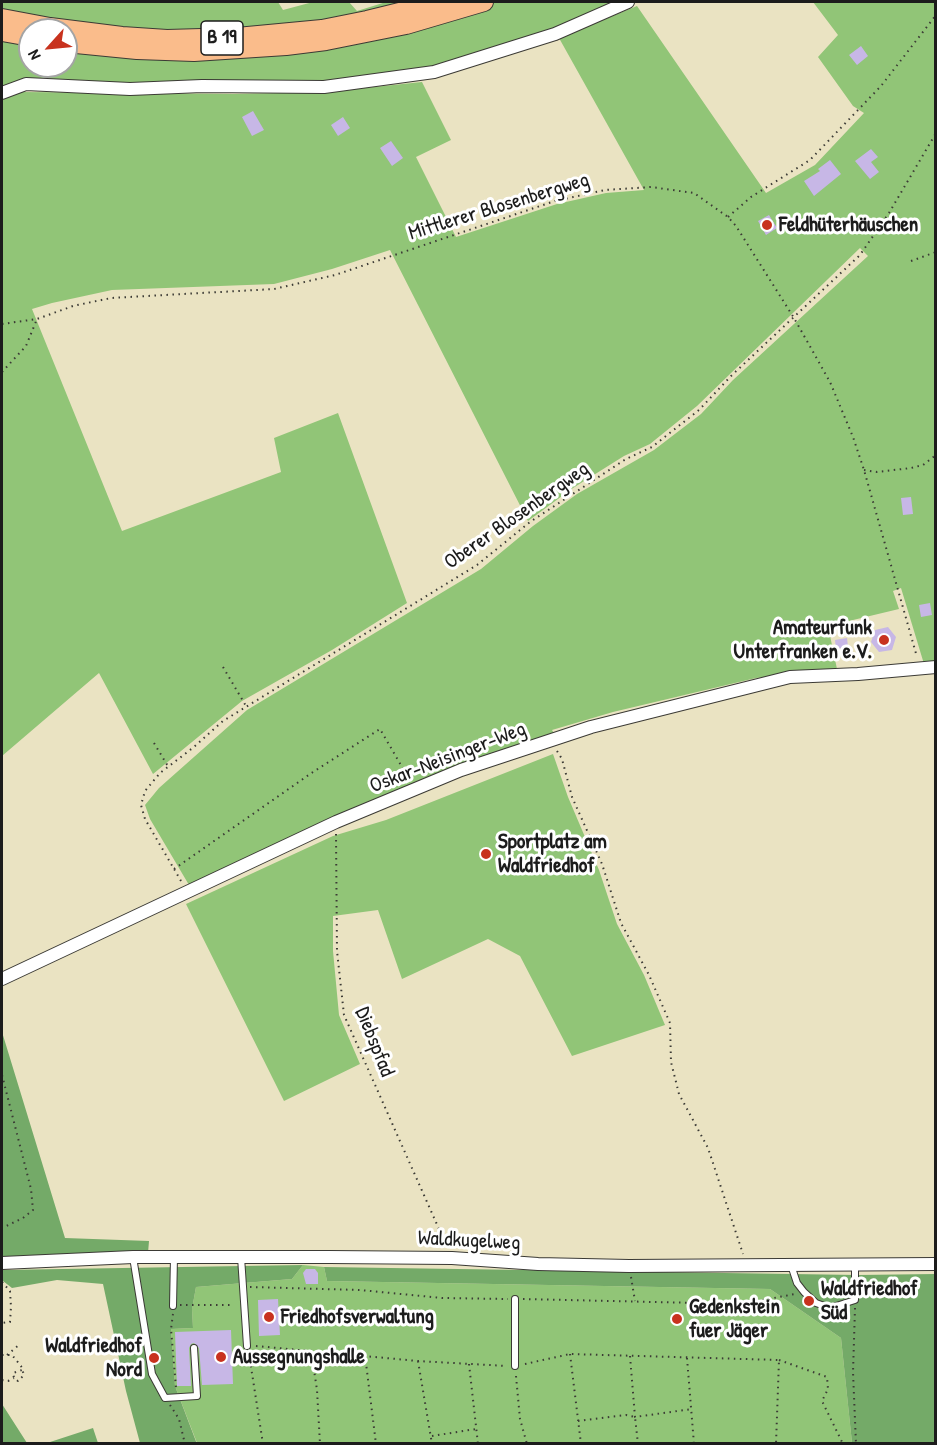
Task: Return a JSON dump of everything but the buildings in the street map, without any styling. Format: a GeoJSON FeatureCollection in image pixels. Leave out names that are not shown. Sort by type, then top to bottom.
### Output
{"type":"FeatureCollection","features":[{"type":"Feature","properties":{"kind":"main road","name":"B 19"},"geometry":{"type":"LineString","coordinates":[[2,18],[122,36],[167,39],[237,37],[322,29],[388,16],[440,2]]}},
{"type":"Feature","properties":{"kind":"main road","name":"B 19"},"geometry":{"type":"LineString","coordinates":[[78,44],[137,50],[195,52],[275,48],[326,42],[406,25],[484,2]]}},
{"type":"Feature","properties":{"kind":"main road"},"geometry":{"type":"LineString","coordinates":[[2,32],[18,35]]}},
{"type":"Feature","properties":{"kind":"street"},"geometry":{"type":"LineString","coordinates":[[2,93],[26,84],[130,89],[202,86],[324,87],[434,72],[555,34],[628,2]]}},
{"type":"Feature","properties":{"kind":"street","name":"Oskar-Neisinger-Weg"},"geometry":{"type":"LineString","coordinates":[[2,979],[336,822],[461,770],[591,727],[789,677],[936,667]]}},
{"type":"Feature","properties":{"kind":"street","name":"Waldkugelweg"},"geometry":{"type":"LineString","coordinates":[[2,1263],[133,1257],[241,1257],[452,1258],[538,1264],[629,1266],[936,1264]]}},
{"type":"Feature","properties":{"kind":"lane"},"geometry":{"type":"LineString","coordinates":[[133,1257],[152,1374],[165,1398],[197,1396],[194,1348]]}},
{"type":"Feature","properties":{"kind":"lane"},"geometry":{"type":"LineString","coordinates":[[173,1306],[174,1257]]}},
{"type":"Feature","properties":{"kind":"lane"},"geometry":{"type":"LineString","coordinates":[[241,1257],[247,1346]]}},
{"type":"Feature","properties":{"kind":"lane"},"geometry":{"type":"LineString","coordinates":[[791,1265],[797,1283],[804,1292],[816,1303],[830,1308],[855,1300],[855,1266]]}},
{"type":"Feature","properties":{"kind":"lane"},"geometry":{"type":"LineString","coordinates":[[515,1299],[515,1366]]}},
{"type":"Feature","properties":{"kind":"path"},"geometry":{"type":"LineString","coordinates":[[728,217],[751,197],[810,160],[881,87],[936,15]]}},
{"type":"Feature","properties":{"kind":"path","name":"Oberer Blosenbergweg"},"geometry":{"type":"LineString","coordinates":[[188,892],[145,819],[141,805],[145,791],[160,773],[169,768],[223,721],[477,565],[530,522],[626,459],[652,447],[699,410],[731,376],[860,255],[889,213],[936,133]]}},
{"type":"Feature","properties":{"kind":"path","name":"Mittlerer Blosenbergweg"},"geometry":{"type":"LineString","coordinates":[[2,324],[37,319],[73,306],[111,298],[274,290],[335,275],[555,201],[605,190],[651,187],[694,193],[728,217],[736,226],[794,318],[830,382],[864,470],[920,667]]}},
{"type":"Feature","properties":{"kind":"path"},"geometry":{"type":"LineString","coordinates":[[910,261],[936,252]]}},
{"type":"Feature","properties":{"kind":"path"},"geometry":{"type":"LineString","coordinates":[[2,372],[26,346],[37,319]]}},
{"type":"Feature","properties":{"kind":"path"},"geometry":{"type":"LineString","coordinates":[[864,470],[877,472],[911,468],[923,465],[936,455]]}},
{"type":"Feature","properties":{"kind":"path"},"geometry":{"type":"LineString","coordinates":[[223,668],[246,706]]}},
{"type":"Feature","properties":{"kind":"path"},"geometry":{"type":"LineString","coordinates":[[174,869],[313,772],[380,729],[415,789]]}},
{"type":"Feature","properties":{"kind":"path"},"geometry":{"type":"LineString","coordinates":[[552,740],[562,759],[572,797],[602,864],[621,922],[649,975],[670,1023],[671,1062],[679,1094],[708,1148],[746,1265]]}},
{"type":"Feature","properties":{"kind":"path"},"geometry":{"type":"LineString","coordinates":[[154,743],[169,768]]}},
{"type":"Feature","properties":{"kind":"path","name":"Diebspfad"},"geometry":{"type":"LineString","coordinates":[[336,822],[337,951],[344,1015],[452,1258]]}},
{"type":"Feature","properties":{"kind":"path"},"geometry":{"type":"LineString","coordinates":[[2,1075],[32,1189],[33,1209],[23,1218],[2,1228]]}},
{"type":"Feature","properties":{"kind":"path"},"geometry":{"type":"LineString","coordinates":[[629,1266],[635,1301]]}},
{"type":"Feature","properties":{"kind":"path"},"geometry":{"type":"LineString","coordinates":[[2,1282],[10,1291],[11,1307],[10,1322],[2,1323]]}},
{"type":"Feature","properties":{"kind":"path"},"geometry":{"type":"LineString","coordinates":[[243,1287],[360,1290],[442,1298],[742,1304],[804,1292]]}},
{"type":"Feature","properties":{"kind":"path"},"geometry":{"type":"LineString","coordinates":[[855,1300],[853,1372],[856,1443]]}},
{"type":"Feature","properties":{"kind":"path"},"geometry":{"type":"LineString","coordinates":[[179,1397],[175,1386],[171,1329],[173,1306],[243,1305]]}},
{"type":"Feature","properties":{"kind":"path"},"geometry":{"type":"LineString","coordinates":[[7,1355],[20,1344]]}},
{"type":"Feature","properties":{"kind":"path"},"geometry":{"type":"LineString","coordinates":[[263,1443],[247,1346],[418,1361],[515,1366],[570,1354],[779,1360],[827,1377],[828,1389],[822,1401],[843,1443]]}},
{"type":"Feature","properties":{"kind":"path"},"geometry":{"type":"LineString","coordinates":[[311,1350],[317,1390],[320,1443]]}},
{"type":"Feature","properties":{"kind":"path"},"geometry":{"type":"LineString","coordinates":[[570,1354],[580,1443]]}},
{"type":"Feature","properties":{"kind":"path"},"geometry":{"type":"LineString","coordinates":[[2,1355],[12,1355],[22,1370],[14,1373],[14,1378],[8,1381],[2,1380]]}},
{"type":"Feature","properties":{"kind":"path"},"geometry":{"type":"LineString","coordinates":[[365,1355],[376,1443]]}},
{"type":"Feature","properties":{"kind":"path"},"geometry":{"type":"LineString","coordinates":[[630,1356],[638,1443]]}},
{"type":"Feature","properties":{"kind":"path"},"geometry":{"type":"LineString","coordinates":[[687,1358],[694,1443]]}},
{"type":"Feature","properties":{"kind":"path"},"geometry":{"type":"LineString","coordinates":[[776,1443],[779,1360]]}},
{"type":"Feature","properties":{"kind":"path"},"geometry":{"type":"LineString","coordinates":[[418,1361],[432,1443]]}},
{"type":"Feature","properties":{"kind":"path"},"geometry":{"type":"LineString","coordinates":[[469,1364],[478,1443]]}},
{"type":"Feature","properties":{"kind":"path"},"geometry":{"type":"LineString","coordinates":[[515,1366],[520,1419],[527,1443]]}},
{"type":"Feature","properties":{"kind":"path"},"geometry":{"type":"LineString","coordinates":[[165,1398],[179,1419],[185,1443]]}},
{"type":"Feature","properties":{"kind":"path"},"geometry":{"type":"LineString","coordinates":[[578,1421],[626,1415],[634,1417],[692,1409]]}},
{"type":"Feature","properties":{"kind":"path"},"geometry":{"type":"LineString","coordinates":[[431,1436],[476,1429]]}},
{"type":"Feature","properties":{"kind":"green space"},"geometry":{"type":"Polygon","coordinates":[[[2,2],[278,2],[283,10],[313,2],[349,2],[357,11],[386,2],[616,2],[550,32],[427,71],[319,86],[21,83],[22,92],[234,94],[326,92],[422,82],[451,140],[416,157],[456,237],[557,204],[606,193],[644,190],[559,38],[637,6],[766,193],[815,165],[864,113],[853,106],[818,57],[838,35],[813,2],[935,2],[935,663],[924,664],[901,588],[893,591],[899,609],[828,626],[837,669],[756,678],[613,712],[552,730],[555,735],[189,885],[150,819],[145,805],[159,788],[247,710],[481,569],[533,526],[577,494],[654,450],[701,414],[733,380],[868,256],[860,248],[697,406],[650,444],[624,456],[573,488],[528,521],[390,250],[332,269],[274,284],[112,290],[32,309],[122,531],[281,472],[274,438],[338,413],[407,603],[332,650],[242,701],[153,774],[99,673],[2,756],[2,2]]]}},
{"type":"Feature","properties":{"kind":"green space"},"geometry":{"type":"Polygon","coordinates":[[[553,754],[568,797],[599,870],[617,924],[644,975],[665,1025],[572,1056],[520,956],[488,939],[402,979],[378,910],[333,916],[333,951],[339,1015],[360,1064],[284,1101],[186,904],[333,836],[386,820],[553,754]]]}},
{"type":"Feature","properties":{"kind":"green space"},"geometry":{"type":"Polygon","coordinates":[[[2,1032],[65,1238],[149,1241],[148,1253],[2,1257],[2,1032]]]}},
{"type":"Feature","properties":{"kind":"green space"},"geometry":{"type":"Polygon","coordinates":[[[303,1265],[324,1267],[327,1281],[770,1289],[841,1338],[852,1443],[197,1443],[175,1386],[171,1329],[193,1328],[192,1309],[196,1287],[292,1279],[303,1265]]]}},
{"type":"Feature","properties":{"kind":"green space"},"geometry":{"type":"Polygon","coordinates":[[[303,1265],[292,1279],[196,1287],[192,1309],[193,1328],[171,1329],[175,1386],[197,1444],[140,1443],[126,1391],[103,1284],[57,1280],[12,1288],[3,1281],[2,1277],[2,1270],[303,1265]]]}},
{"type":"Feature","properties":{"kind":"green space"},"geometry":{"type":"Polygon","coordinates":[[[324,1267],[858,1275],[935,1274],[935,1443],[852,1443],[841,1338],[770,1289],[327,1281],[324,1267]]]}},
{"type":"Feature","properties":{"kind":"green space"},"geometry":{"type":"Polygon","coordinates":[[[2,1404],[27,1443],[2,1443],[2,1404]]]}},
{"type":"Feature","properties":{"kind":"green space"},"geometry":{"type":"Polygon","coordinates":[[[93,1428],[98,1443],[47,1443],[93,1428]]]}},
{"type":"Feature","properties":{"kind":"place","name":"Feldhüterhäuschen"},"geometry":{"type":"Point","coordinates":[767,225]}},
{"type":"Feature","properties":{"kind":"place","name":"Amateurfunk Unterfranken e.V."},"geometry":{"type":"Point","coordinates":[884,640]}},
{"type":"Feature","properties":{"kind":"place","name":"Sportplatz am Waldfriedhof"},"geometry":{"type":"Point","coordinates":[486,854]}},
{"type":"Feature","properties":{"kind":"place","name":"Waldfriedhof Süd"},"geometry":{"type":"Point","coordinates":[809,1301]}},
{"type":"Feature","properties":{"kind":"place","name":"Friedhofsverwaltung"},"geometry":{"type":"Point","coordinates":[269,1317]}},
{"type":"Feature","properties":{"kind":"place","name":"Gedenkstein fuer Jäger"},"geometry":{"type":"Point","coordinates":[677,1319]}},
{"type":"Feature","properties":{"kind":"place","name":"Aussegnungshalle"},"geometry":{"type":"Point","coordinates":[221,1357]}},
{"type":"Feature","properties":{"kind":"place","name":"Waldfriedhof Nord"},"geometry":{"type":"Point","coordinates":[154,1358]}}]}
